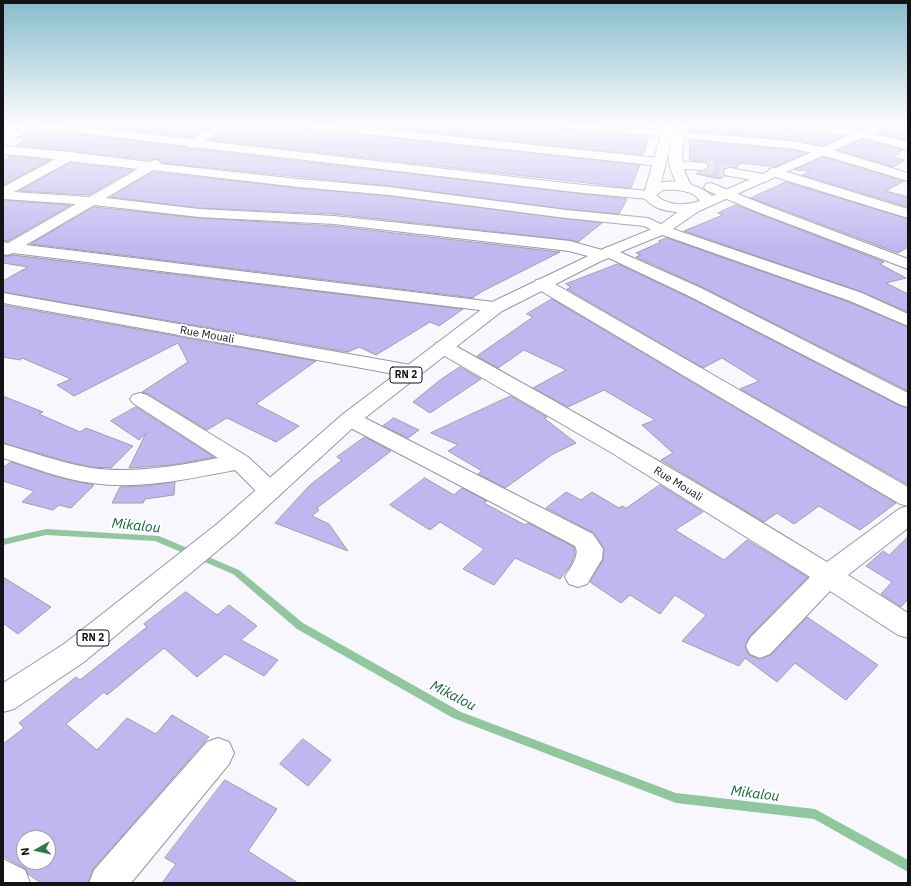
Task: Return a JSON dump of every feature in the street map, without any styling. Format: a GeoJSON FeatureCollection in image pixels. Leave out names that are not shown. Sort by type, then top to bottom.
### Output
{"type":"FeatureCollection","features":[{"type":"Feature","properties":{"kind":"main road"},"geometry":{"type":"LineString","coordinates":[[3,192],[53,165]]}},
{"type":"Feature","properties":{"kind":"main road"},"geometry":{"type":"LineString","coordinates":[[146,165],[298,183],[389,191],[566,214],[648,222],[662,230],[856,297],[908,321]]}},
{"type":"Feature","properties":{"kind":"main road"},"geometry":{"type":"LineString","coordinates":[[387,165],[583,189],[651,195]]}},
{"type":"Feature","properties":{"kind":"main road"},"geometry":{"type":"LineString","coordinates":[[648,222],[651,215],[651,195],[659,165]]}},
{"type":"Feature","properties":{"kind":"main road"},"geometry":{"type":"LineString","coordinates":[[675,165],[689,188],[702,193],[707,198],[700,205]]}},
{"type":"Feature","properties":{"kind":"main road"},"geometry":{"type":"LineString","coordinates":[[684,165],[702,166]]}},
{"type":"Feature","properties":{"kind":"main road","name":"RN 2"},"geometry":{"type":"LineString","coordinates":[[768,175],[711,187],[689,188],[666,186],[651,195],[666,206],[685,209],[700,205],[727,194],[790,165]]}},
{"type":"Feature","properties":{"kind":"main road"},"geometry":{"type":"LineString","coordinates":[[869,165],[908,177]]}},
{"type":"Feature","properties":{"kind":"main road"},"geometry":{"type":"LineString","coordinates":[[6,249],[151,166]]}},
{"type":"Feature","properties":{"kind":"main road"},"geometry":{"type":"LineString","coordinates":[[730,172],[768,175],[908,214]]}},
{"type":"Feature","properties":{"kind":"main road"},"geometry":{"type":"LineString","coordinates":[[711,187],[760,208],[908,264]]}},
{"type":"Feature","properties":{"kind":"main road"},"geometry":{"type":"LineString","coordinates":[[3,195],[92,201],[199,213],[334,220],[570,246],[605,254],[746,317],[908,401]]}},
{"type":"Feature","properties":{"kind":"main road","name":"RN 2"},"geometry":{"type":"LineString","coordinates":[[3,699],[74,653],[177,568],[226,530],[350,420],[411,371],[496,307],[605,254],[662,230],[700,205]]}},
{"type":"Feature","properties":{"kind":"main road","name":"RN 2"},"geometry":{"type":"LineString","coordinates":[[605,254],[648,222]]}},
{"type":"Feature","properties":{"kind":"main road"},"geometry":{"type":"LineString","coordinates":[[6,249],[496,307]]}},
{"type":"Feature","properties":{"kind":"main road"},"geometry":{"type":"LineString","coordinates":[[542,284],[908,498]]}},
{"type":"Feature","properties":{"kind":"main road","name":"Rue Mouali"},"geometry":{"type":"LineString","coordinates":[[3,298],[411,371]]}},
{"type":"Feature","properties":{"kind":"main road","name":"Rue Mouali"},"geometry":{"type":"LineString","coordinates":[[443,347],[554,408],[828,576],[908,627]]}},
{"type":"Feature","properties":{"kind":"main road"},"geometry":{"type":"LineString","coordinates":[[140,399],[240,462],[270,491]]}},
{"type":"Feature","properties":{"kind":"main road"},"geometry":{"type":"LineString","coordinates":[[350,420],[584,540],[590,549],[589,558],[578,578]]}},
{"type":"Feature","properties":{"kind":"main road"},"geometry":{"type":"LineString","coordinates":[[3,451],[75,472],[102,477],[128,478],[161,476],[240,462]]}},
{"type":"Feature","properties":{"kind":"main road"},"geometry":{"type":"LineString","coordinates":[[760,646],[828,576],[908,515]]}},
{"type":"Feature","properties":{"kind":"main road"},"geometry":{"type":"LineString","coordinates":[[107,883],[218,753]]}},
{"type":"Feature","properties":{"kind":"main road"},"geometry":{"type":"LineString","coordinates":[[3,877],[12,883]]}},
{"type":"Feature","properties":{"kind":"building"},"geometry":{"type":"Polygon","coordinates":[[[3,165],[40,165],[3,185],[3,165]]]}},
{"type":"Feature","properties":{"kind":"building"},"geometry":{"type":"Polygon","coordinates":[[[66,165],[91,165],[133,170],[89,195],[19,191],[66,165]]]}},
{"type":"Feature","properties":{"kind":"building"},"geometry":{"type":"Polygon","coordinates":[[[185,165],[336,165],[627,199],[619,214],[566,209],[389,186],[185,165]]]}},
{"type":"Feature","properties":{"kind":"building"},"geometry":{"type":"Polygon","coordinates":[[[432,165],[640,165],[631,188],[432,165]]]}},
{"type":"Feature","properties":{"kind":"building"},"geometry":{"type":"Polygon","coordinates":[[[709,165],[739,165],[736,168],[725,168],[723,172],[724,176],[720,179],[696,174],[699,171],[706,170],[709,165]]]}},
{"type":"Feature","properties":{"kind":"building"},"geometry":{"type":"Polygon","coordinates":[[[761,165],[779,165],[775,167],[761,165]]]}},
{"type":"Feature","properties":{"kind":"building"},"geometry":{"type":"Polygon","coordinates":[[[805,165],[852,165],[904,181],[886,191],[908,197],[908,207],[802,175],[810,171],[795,170],[805,165]]]}},
{"type":"Feature","properties":{"kind":"building"},"geometry":{"type":"Polygon","coordinates":[[[153,172],[298,188],[389,196],[602,223],[578,242],[334,214],[199,208],[111,197],[153,172]]]}},
{"type":"Feature","properties":{"kind":"building"},"geometry":{"type":"Polygon","coordinates":[[[786,182],[908,219],[908,247],[898,253],[751,198],[786,182]]]}},
{"type":"Feature","properties":{"kind":"building"},"geometry":{"type":"Polygon","coordinates":[[[3,200],[71,205],[8,241],[3,241],[3,200]]]}},
{"type":"Feature","properties":{"kind":"building"},"geometry":{"type":"Polygon","coordinates":[[[736,205],[884,262],[880,264],[906,278],[886,283],[908,294],[908,312],[862,292],[684,231],[723,215],[718,213],[736,205]]]}},
{"type":"Feature","properties":{"kind":"building"},"geometry":{"type":"Polygon","coordinates":[[[94,207],[199,218],[334,226],[560,252],[483,291],[473,297],[474,298],[31,244],[94,207]]]}},
{"type":"Feature","properties":{"kind":"building"},"geometry":{"type":"Polygon","coordinates":[[[667,238],[849,302],[908,327],[908,391],[702,287],[636,257],[641,255],[636,253],[667,238]]]}},
{"type":"Feature","properties":{"kind":"building"},"geometry":{"type":"Polygon","coordinates":[[[13,255],[463,309],[439,326],[430,322],[376,355],[359,347],[348,352],[3,292],[3,281],[28,267],[3,263],[3,256],[13,255]]]}},
{"type":"Feature","properties":{"kind":"building"},"geometry":{"type":"Polygon","coordinates":[[[618,264],[688,297],[900,406],[908,408],[908,485],[740,389],[759,381],[722,358],[703,368],[567,289],[571,287],[566,284],[618,264]]]}},
{"type":"Feature","properties":{"kind":"building"},"geometry":{"type":"Polygon","coordinates":[[[552,299],[896,503],[860,530],[819,506],[794,524],[777,513],[764,522],[661,460],[673,453],[642,425],[655,420],[604,390],[568,407],[533,388],[566,370],[524,350],[498,368],[477,356],[533,317],[527,314],[552,299]]]}},
{"type":"Feature","properties":{"kind":"building"},"geometry":{"type":"Polygon","coordinates":[[[3,305],[316,361],[256,404],[299,426],[276,442],[227,418],[207,430],[148,394],[142,392],[188,362],[178,343],[74,396],[57,385],[71,379],[22,358],[20,360],[3,357],[3,305]]]}},
{"type":"Feature","properties":{"kind":"building"},"geometry":{"type":"Polygon","coordinates":[[[460,367],[481,379],[430,413],[413,402],[440,380],[460,367]]]}},
{"type":"Feature","properties":{"kind":"building"},"geometry":{"type":"Polygon","coordinates":[[[3,396],[43,412],[39,414],[80,432],[86,428],[133,446],[111,468],[91,467],[69,462],[3,443],[3,396]]]}},
{"type":"Feature","properties":{"kind":"building"},"geometry":{"type":"Polygon","coordinates":[[[511,396],[547,417],[544,418],[576,443],[553,454],[505,488],[478,474],[482,471],[448,451],[458,445],[431,433],[511,396]]]}},
{"type":"Feature","properties":{"kind":"building"},"geometry":{"type":"Polygon","coordinates":[[[136,407],[214,457],[171,465],[129,468],[146,433],[139,440],[111,421],[136,407]]]}},
{"type":"Feature","properties":{"kind":"building"},"geometry":{"type":"Polygon","coordinates":[[[394,418],[419,430],[408,438],[383,426],[394,418]]]}},
{"type":"Feature","properties":{"kind":"building"},"geometry":{"type":"Polygon","coordinates":[[[365,437],[391,451],[317,508],[319,510],[312,516],[329,524],[348,551],[275,523],[310,485],[342,460],[337,457],[365,437]]]}},
{"type":"Feature","properties":{"kind":"building"},"geometry":{"type":"Polygon","coordinates":[[[11,462],[57,477],[94,485],[71,508],[59,505],[53,510],[22,502],[34,491],[3,481],[3,468],[11,462]]]}},
{"type":"Feature","properties":{"kind":"building"},"geometry":{"type":"Polygon","coordinates":[[[425,478],[454,495],[462,488],[487,501],[484,503],[525,525],[528,523],[574,547],[575,554],[570,566],[560,579],[515,558],[494,585],[463,569],[484,549],[440,522],[430,530],[390,505],[425,478]]]}},
{"type":"Feature","properties":{"kind":"building"},"geometry":{"type":"Polygon","coordinates":[[[175,482],[174,495],[145,499],[143,503],[112,503],[120,487],[146,486],[175,482]]]}},
{"type":"Feature","properties":{"kind":"building"},"geometry":{"type":"Polygon","coordinates":[[[660,485],[703,512],[675,530],[724,560],[747,540],[808,577],[749,637],[745,647],[749,655],[759,659],[771,655],[807,617],[878,665],[846,700],[795,663],[777,682],[745,658],[739,666],[682,641],[706,615],[675,595],[660,614],[630,595],[621,603],[590,582],[603,560],[604,549],[594,533],[546,508],[566,492],[581,500],[592,492],[619,508],[622,506],[626,508],[660,485]]]}},
{"type":"Feature","properties":{"kind":"building"},"geometry":{"type":"Polygon","coordinates":[[[908,537],[908,599],[901,607],[881,594],[892,582],[866,566],[883,551],[889,555],[908,537]]]}},
{"type":"Feature","properties":{"kind":"building"},"geometry":{"type":"Polygon","coordinates":[[[3,577],[51,607],[18,634],[3,623],[3,577]]]}},
{"type":"Feature","properties":{"kind":"building"},"geometry":{"type":"Polygon","coordinates":[[[186,592],[217,615],[229,605],[257,626],[241,640],[278,660],[264,676],[225,654],[197,677],[164,648],[107,695],[104,692],[66,724],[97,750],[127,718],[156,734],[172,715],[209,737],[93,869],[88,883],[41,883],[28,874],[26,870],[56,870],[56,830],[16,830],[16,863],[3,856],[3,744],[24,728],[19,723],[76,677],[80,680],[147,627],[144,624],[186,592]]]}},
{"type":"Feature","properties":{"kind":"building"},"geometry":{"type":"Polygon","coordinates":[[[303,739],[331,760],[308,786],[280,764],[303,739]]]}},
{"type":"Feature","properties":{"kind":"building"},"geometry":{"type":"Polygon","coordinates":[[[225,780],[277,809],[248,851],[298,883],[162,883],[176,864],[165,858],[225,780]]]}},
{"type":"Feature","properties":{"kind":"waterway","name":"Mikalou"},"geometry":{"type":"LineString","coordinates":[[3,542],[46,532],[156,538],[236,572],[300,626],[457,715],[676,798],[815,814],[908,866]]}},
{"type":"Feature","properties":{"kind":"tunnel"},"geometry":{"type":"LineString","coordinates":[[702,166],[730,172]]}}]}
